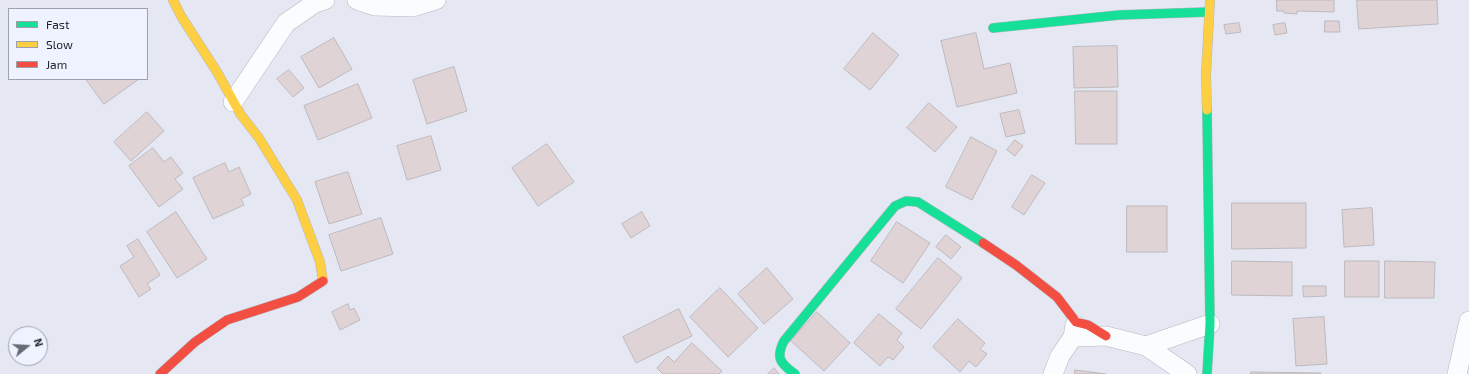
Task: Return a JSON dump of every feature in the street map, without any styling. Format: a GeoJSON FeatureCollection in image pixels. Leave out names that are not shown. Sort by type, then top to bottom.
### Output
{"type":"FeatureCollection","features":[{"type":"Feature","properties":{"kind":"street"},"geometry":{"type":"LineString","coordinates":[[160,374],[195,342],[227,320],[298,297],[323,282],[320,262],[297,200],[259,138],[241,115],[217,72],[181,16],[173,0]]}},
{"type":"Feature","properties":{"kind":"street"},"geometry":{"type":"LineString","coordinates":[[233,102],[286,23],[315,3],[325,0]]}},
{"type":"Feature","properties":{"kind":"street"},"geometry":{"type":"LineString","coordinates":[[357,0],[375,6],[413,7],[436,0]]}},
{"type":"Feature","properties":{"kind":"street"},"geometry":{"type":"LineString","coordinates":[[1207,374],[1210,324],[1206,75],[1210,0]]}},
{"type":"Feature","properties":{"kind":"street"},"geometry":{"type":"LineString","coordinates":[[993,28],[1119,15],[1209,12]]}},
{"type":"Feature","properties":{"kind":"street"},"geometry":{"type":"LineString","coordinates":[[795,374],[782,364],[779,357],[780,348],[784,341],[895,206],[906,201],[918,202],[1016,265],[1057,297],[1074,330]]}},
{"type":"Feature","properties":{"kind":"street"},"geometry":{"type":"LineString","coordinates":[[1457,374],[1469,321]]}},
{"type":"Feature","properties":{"kind":"street"},"geometry":{"type":"LineString","coordinates":[[1146,346],[1210,324]]}},
{"type":"Feature","properties":{"kind":"street"},"geometry":{"type":"LineString","coordinates":[[1074,330],[1146,346],[1187,374]]}},
{"type":"Feature","properties":{"kind":"street"},"geometry":{"type":"LineString","coordinates":[[1053,374],[1060,356],[1074,330]]}},
{"type":"Feature","properties":{"kind":"building"},"geometry":{"type":"Polygon","coordinates":[[[1277,0],[1334,0],[1334,12],[1297,11],[1297,14],[1284,13],[1284,11],[1277,11],[1277,0]]]}},
{"type":"Feature","properties":{"kind":"building"},"geometry":{"type":"Polygon","coordinates":[[[1357,0],[1437,0],[1438,24],[1359,29],[1357,0]]]}},
{"type":"Feature","properties":{"kind":"building"},"geometry":{"type":"Polygon","coordinates":[[[1325,21],[1339,21],[1340,32],[1325,32],[1325,21]]]}},
{"type":"Feature","properties":{"kind":"building"},"geometry":{"type":"Polygon","coordinates":[[[1239,23],[1241,32],[1226,34],[1224,25],[1239,23]]]}},
{"type":"Feature","properties":{"kind":"building"},"geometry":{"type":"Polygon","coordinates":[[[1285,23],[1287,33],[1275,35],[1273,25],[1285,23]]]}},
{"type":"Feature","properties":{"kind":"building"},"geometry":{"type":"Polygon","coordinates":[[[873,33],[899,55],[870,90],[844,69],[873,33]]]}},
{"type":"Feature","properties":{"kind":"building"},"geometry":{"type":"Polygon","coordinates":[[[976,33],[984,69],[1010,63],[1017,93],[957,107],[941,41],[976,33]]]}},
{"type":"Feature","properties":{"kind":"building"},"geometry":{"type":"Polygon","coordinates":[[[334,38],[352,69],[319,88],[301,57],[334,38]]]}},
{"type":"Feature","properties":{"kind":"building"},"geometry":{"type":"Polygon","coordinates":[[[1117,46],[1118,87],[1074,88],[1073,47],[1117,46]]]}},
{"type":"Feature","properties":{"kind":"building"},"geometry":{"type":"Polygon","coordinates":[[[454,67],[467,111],[427,124],[413,80],[454,67]]]}},
{"type":"Feature","properties":{"kind":"building"},"geometry":{"type":"Polygon","coordinates":[[[289,70],[304,88],[293,97],[277,79],[289,70]]]}},
{"type":"Feature","properties":{"kind":"building"},"geometry":{"type":"Polygon","coordinates":[[[87,80],[138,80],[104,104],[87,80]]]}},
{"type":"Feature","properties":{"kind":"building"},"geometry":{"type":"Polygon","coordinates":[[[358,84],[372,118],[318,140],[304,106],[358,84]]]}},
{"type":"Feature","properties":{"kind":"building"},"geometry":{"type":"Polygon","coordinates":[[[1075,91],[1117,91],[1117,144],[1076,144],[1075,91]]]}},
{"type":"Feature","properties":{"kind":"building"},"geometry":{"type":"Polygon","coordinates":[[[929,103],[957,127],[935,152],[907,128],[929,103]]]}},
{"type":"Feature","properties":{"kind":"building"},"geometry":{"type":"Polygon","coordinates":[[[1019,110],[1025,133],[1006,137],[1000,114],[1019,110]]]}},
{"type":"Feature","properties":{"kind":"building"},"geometry":{"type":"Polygon","coordinates":[[[147,112],[164,131],[131,161],[114,142],[147,112]]]}},
{"type":"Feature","properties":{"kind":"building"},"geometry":{"type":"Polygon","coordinates":[[[431,136],[441,170],[407,180],[397,146],[431,136]]]}},
{"type":"Feature","properties":{"kind":"building"},"geometry":{"type":"Polygon","coordinates":[[[971,137],[997,151],[972,200],[946,187],[971,137]]]}},
{"type":"Feature","properties":{"kind":"building"},"geometry":{"type":"Polygon","coordinates":[[[1015,140],[1023,146],[1015,156],[1007,150],[1015,140]]]}},
{"type":"Feature","properties":{"kind":"building"},"geometry":{"type":"Polygon","coordinates":[[[547,144],[574,182],[538,206],[512,168],[547,144]]]}},
{"type":"Feature","properties":{"kind":"building"},"geometry":{"type":"Polygon","coordinates":[[[153,148],[164,162],[171,157],[183,173],[175,179],[183,189],[159,207],[129,166],[153,148]]]}},
{"type":"Feature","properties":{"kind":"building"},"geometry":{"type":"Polygon","coordinates":[[[225,163],[229,172],[239,167],[251,194],[241,199],[244,205],[213,219],[193,178],[225,163]]]}},
{"type":"Feature","properties":{"kind":"building"},"geometry":{"type":"Polygon","coordinates":[[[348,172],[362,214],[329,224],[315,182],[348,172]]]}},
{"type":"Feature","properties":{"kind":"building"},"geometry":{"type":"Polygon","coordinates":[[[1032,175],[1045,183],[1024,215],[1012,207],[1032,175]]]}},
{"type":"Feature","properties":{"kind":"building"},"geometry":{"type":"Polygon","coordinates":[[[1232,203],[1306,203],[1306,248],[1232,249],[1232,203]]]}},
{"type":"Feature","properties":{"kind":"building"},"geometry":{"type":"Polygon","coordinates":[[[1127,206],[1167,206],[1167,252],[1127,252],[1127,206]]]}},
{"type":"Feature","properties":{"kind":"building"},"geometry":{"type":"Polygon","coordinates":[[[1372,208],[1374,245],[1344,247],[1342,210],[1372,208]]]}},
{"type":"Feature","properties":{"kind":"building"},"geometry":{"type":"Polygon","coordinates":[[[176,212],[207,259],[177,278],[147,232],[176,212]]]}},
{"type":"Feature","properties":{"kind":"building"},"geometry":{"type":"Polygon","coordinates":[[[642,212],[650,226],[631,238],[622,224],[642,212]]]}},
{"type":"Feature","properties":{"kind":"building"},"geometry":{"type":"Polygon","coordinates":[[[381,218],[393,254],[341,271],[329,235],[381,218]]]}},
{"type":"Feature","properties":{"kind":"building"},"geometry":{"type":"Polygon","coordinates":[[[897,222],[930,243],[903,283],[871,261],[897,222]]]}},
{"type":"Feature","properties":{"kind":"building"},"geometry":{"type":"Polygon","coordinates":[[[946,235],[961,247],[951,259],[936,247],[946,235]]]}},
{"type":"Feature","properties":{"kind":"building"},"geometry":{"type":"Polygon","coordinates":[[[138,239],[160,275],[147,284],[151,289],[139,297],[120,266],[134,257],[127,246],[138,239]]]}},
{"type":"Feature","properties":{"kind":"building"},"geometry":{"type":"Polygon","coordinates":[[[938,258],[962,278],[921,329],[896,309],[938,258]]]}},
{"type":"Feature","properties":{"kind":"building"},"geometry":{"type":"Polygon","coordinates":[[[1232,261],[1292,262],[1292,296],[1232,295],[1232,261]]]}},
{"type":"Feature","properties":{"kind":"building"},"geometry":{"type":"Polygon","coordinates":[[[1345,261],[1379,261],[1379,297],[1345,297],[1345,261]]]}},
{"type":"Feature","properties":{"kind":"building"},"geometry":{"type":"Polygon","coordinates":[[[1385,261],[1435,262],[1434,298],[1385,298],[1385,261]]]}},
{"type":"Feature","properties":{"kind":"building"},"geometry":{"type":"Polygon","coordinates":[[[767,268],[793,299],[764,324],[738,294],[767,268]]]}},
{"type":"Feature","properties":{"kind":"building"},"geometry":{"type":"Polygon","coordinates":[[[1303,286],[1326,286],[1326,296],[1304,297],[1303,286]]]}},
{"type":"Feature","properties":{"kind":"building"},"geometry":{"type":"Polygon","coordinates":[[[720,288],[758,328],[728,357],[690,317],[720,288]]]}},
{"type":"Feature","properties":{"kind":"building"},"geometry":{"type":"Polygon","coordinates":[[[348,304],[350,310],[354,308],[360,320],[340,330],[332,312],[348,304]]]}},
{"type":"Feature","properties":{"kind":"building"},"geometry":{"type":"Polygon","coordinates":[[[679,309],[692,336],[636,363],[623,337],[679,309]]]}},
{"type":"Feature","properties":{"kind":"building"},"geometry":{"type":"Polygon","coordinates":[[[817,312],[850,343],[824,371],[791,341],[817,312]]]}},
{"type":"Feature","properties":{"kind":"building"},"geometry":{"type":"Polygon","coordinates":[[[879,314],[902,333],[897,340],[904,347],[893,360],[888,357],[880,366],[854,343],[879,314]]]}},
{"type":"Feature","properties":{"kind":"building"},"geometry":{"type":"Polygon","coordinates":[[[1324,317],[1327,364],[1296,366],[1293,319],[1324,317]]]}},
{"type":"Feature","properties":{"kind":"building"},"geometry":{"type":"Polygon","coordinates":[[[958,319],[985,343],[980,349],[987,354],[976,367],[969,361],[960,372],[933,347],[958,319]]]}},
{"type":"Feature","properties":{"kind":"building"},"geometry":{"type":"Polygon","coordinates":[[[692,343],[722,371],[719,374],[663,374],[657,368],[668,356],[674,362],[692,343]]]}},
{"type":"Feature","properties":{"kind":"building"},"geometry":{"type":"Polygon","coordinates":[[[774,368],[779,374],[768,374],[774,368]]]}},
{"type":"Feature","properties":{"kind":"building"},"geometry":{"type":"Polygon","coordinates":[[[1075,370],[1106,374],[1075,374],[1075,370]]]}},
{"type":"Feature","properties":{"kind":"building"},"geometry":{"type":"Polygon","coordinates":[[[1251,372],[1321,373],[1321,374],[1251,374],[1251,372]]]}},
{"type":"Feature","properties":{"kind":"traffic: fast"},"geometry":{"type":"LineString","coordinates":[[993,28],[1119,15],[1209,12]]}},
{"type":"Feature","properties":{"kind":"traffic: fast"},"geometry":{"type":"LineString","coordinates":[[1207,110],[1210,324],[1207,374]]}},
{"type":"Feature","properties":{"kind":"traffic: fast"},"geometry":{"type":"LineString","coordinates":[[795,374],[786,367],[781,360],[780,352],[784,341],[895,206],[906,201],[918,202],[983,243]]}},
{"type":"Feature","properties":{"kind":"traffic: slow"},"geometry":{"type":"LineString","coordinates":[[173,0],[181,16],[217,72],[241,115],[259,138],[297,200],[320,262],[323,281]]}},
{"type":"Feature","properties":{"kind":"traffic: slow"},"geometry":{"type":"LineString","coordinates":[[1207,110],[1206,75],[1210,0]]}},
{"type":"Feature","properties":{"kind":"traffic: jam"},"geometry":{"type":"LineString","coordinates":[[983,243],[1016,265],[1057,297],[1076,322],[1088,325],[1106,336]]}},
{"type":"Feature","properties":{"kind":"traffic: jam"},"geometry":{"type":"LineString","coordinates":[[160,374],[195,342],[227,320],[298,297],[323,281]]}}]}
